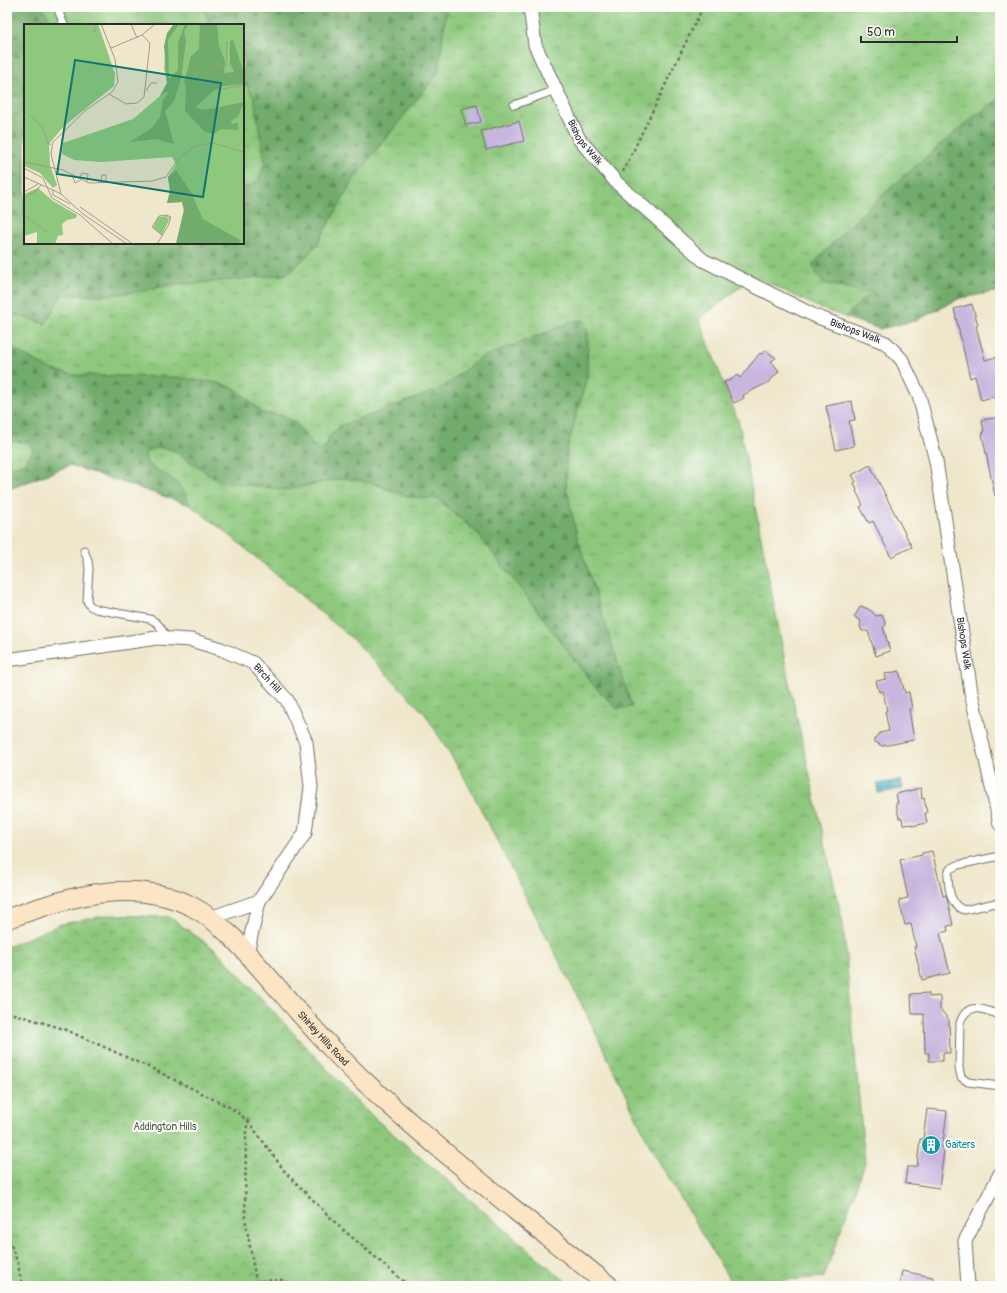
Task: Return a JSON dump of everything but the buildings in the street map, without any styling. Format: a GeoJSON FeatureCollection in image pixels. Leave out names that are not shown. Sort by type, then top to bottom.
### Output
{"type":"FeatureCollection","features":[{"type":"Feature","properties":{"kind":"street","name":"Bishops Walk"},"geometry":{"type":"LineString","coordinates":[[530,7],[535,45],[579,139],[617,183],[703,260],[815,316],[886,344],[902,360],[919,396],[936,461],[971,692],[1000,824]]}},
{"type":"Feature","properties":{"kind":"street","name":"Birch Hill"},"geometry":{"type":"LineString","coordinates":[[7,660],[157,638],[191,640],[221,649],[253,663],[287,700],[306,742],[311,787],[305,833],[259,901],[247,952]]}},
{"type":"Feature","properties":{"kind":"street","name":"Shirley Hills Road"},"geometry":{"type":"LineString","coordinates":[[7,919],[43,906],[97,893],[141,892],[162,896],[189,905],[223,928],[247,952],[340,1057],[365,1082],[445,1152],[609,1286]]}},
{"type":"Feature","properties":{"kind":"street"},"geometry":{"type":"LineString","coordinates":[[210,918],[259,901]]}},
{"type":"Feature","properties":{"kind":"street"},"geometry":{"type":"LineString","coordinates":[[968,1286],[965,1241],[1000,1174]]}},
{"type":"Feature","properties":{"kind":"lane"},"geometry":{"type":"LineString","coordinates":[[57,7],[64,24]]}},
{"type":"Feature","properties":{"kind":"lane"},"geometry":{"type":"LineString","coordinates":[[514,105],[556,90]]}},
{"type":"Feature","properties":{"kind":"lane"},"geometry":{"type":"LineString","coordinates":[[84,550],[89,569],[87,601],[90,606],[96,609],[150,619],[161,627],[167,639]]}},
{"type":"Feature","properties":{"kind":"lane"},"geometry":{"type":"LineString","coordinates":[[1000,856],[954,866],[948,873],[952,897],[955,904],[959,908],[964,910],[1000,902]]}},
{"type":"Feature","properties":{"kind":"lane"},"geometry":{"type":"LineString","coordinates":[[1000,1015],[974,1008],[966,1011],[962,1016],[960,1023],[959,1068],[961,1077],[968,1082],[1000,1086]]}},
{"type":"Feature","properties":{"kind":"path"},"geometry":{"type":"LineString","coordinates":[[617,183],[703,7]]}},
{"type":"Feature","properties":{"kind":"path"},"geometry":{"type":"LineString","coordinates":[[7,1012],[64,1029],[155,1070],[232,1108],[248,1121],[286,1173],[340,1227],[409,1286]]}},
{"type":"Feature","properties":{"kind":"path"},"geometry":{"type":"LineString","coordinates":[[248,1121],[246,1132],[245,1218],[257,1286]]}},
{"type":"Feature","properties":{"kind":"path"},"geometry":{"type":"LineString","coordinates":[[7,1234],[18,1264],[22,1286]]}},
{"type":"Feature","properties":{"kind":"path"},"geometry":{"type":"LineString","coordinates":[[256,1281],[283,1280],[296,1286]]}},
{"type":"Feature","properties":{"kind":"green space"},"geometry":{"type":"Polygon","coordinates":[[[7,7],[1000,7],[1000,291],[960,298],[917,320],[880,329],[822,309],[754,276],[699,319],[739,423],[789,682],[843,924],[865,1163],[824,1277],[732,1284],[653,1152],[588,1017],[462,773],[425,714],[356,642],[227,533],[190,505],[70,465],[7,490],[7,7]]]}},
{"type":"Feature","properties":{"kind":"green space"},"geometry":{"type":"Polygon","coordinates":[[[7,7],[42,7],[53,24],[24,24],[24,244],[244,244],[244,189],[251,186],[259,178],[265,163],[254,98],[244,83],[244,24],[210,24],[203,7],[447,7],[438,73],[356,176],[316,246],[289,274],[192,284],[174,284],[144,291],[108,295],[62,295],[45,324],[7,312],[7,7]]]}},
{"type":"Feature","properties":{"kind":"green space"},"geometry":{"type":"Polygon","coordinates":[[[1000,98],[1000,291],[960,298],[917,320],[880,329],[844,317],[872,291],[862,292],[823,283],[812,266],[851,225],[907,173],[960,128],[1000,98]]]}},
{"type":"Feature","properties":{"kind":"green space"},"geometry":{"type":"Polygon","coordinates":[[[583,320],[588,331],[587,377],[567,449],[566,486],[577,536],[632,707],[617,709],[594,686],[476,532],[437,499],[410,497],[371,483],[345,478],[285,490],[219,481],[171,449],[160,448],[148,450],[145,456],[148,465],[174,480],[187,497],[190,505],[70,465],[7,490],[7,469],[16,467],[22,463],[33,451],[29,442],[10,441],[7,438],[7,350],[17,351],[50,369],[74,375],[172,377],[219,383],[236,389],[263,413],[281,415],[296,423],[313,445],[319,449],[326,446],[329,437],[340,426],[440,389],[480,358],[560,327],[571,321],[583,320]]]}},
{"type":"Feature","properties":{"kind":"green space","name":"Addington Hills"},"geometry":{"type":"Polygon","coordinates":[[[109,915],[169,917],[216,950],[365,1110],[571,1286],[7,1286],[7,947],[61,924],[109,915]]]}},
{"type":"Feature","properties":{"kind":"water"},"geometry":{"type":"Polygon","coordinates":[[[901,780],[903,789],[878,793],[877,784],[901,780]]]}},
{"type":"Feature","properties":{"kind":"place","name":"Gaiters"},"geometry":{"type":"Point","coordinates":[931,1145]}}]}
